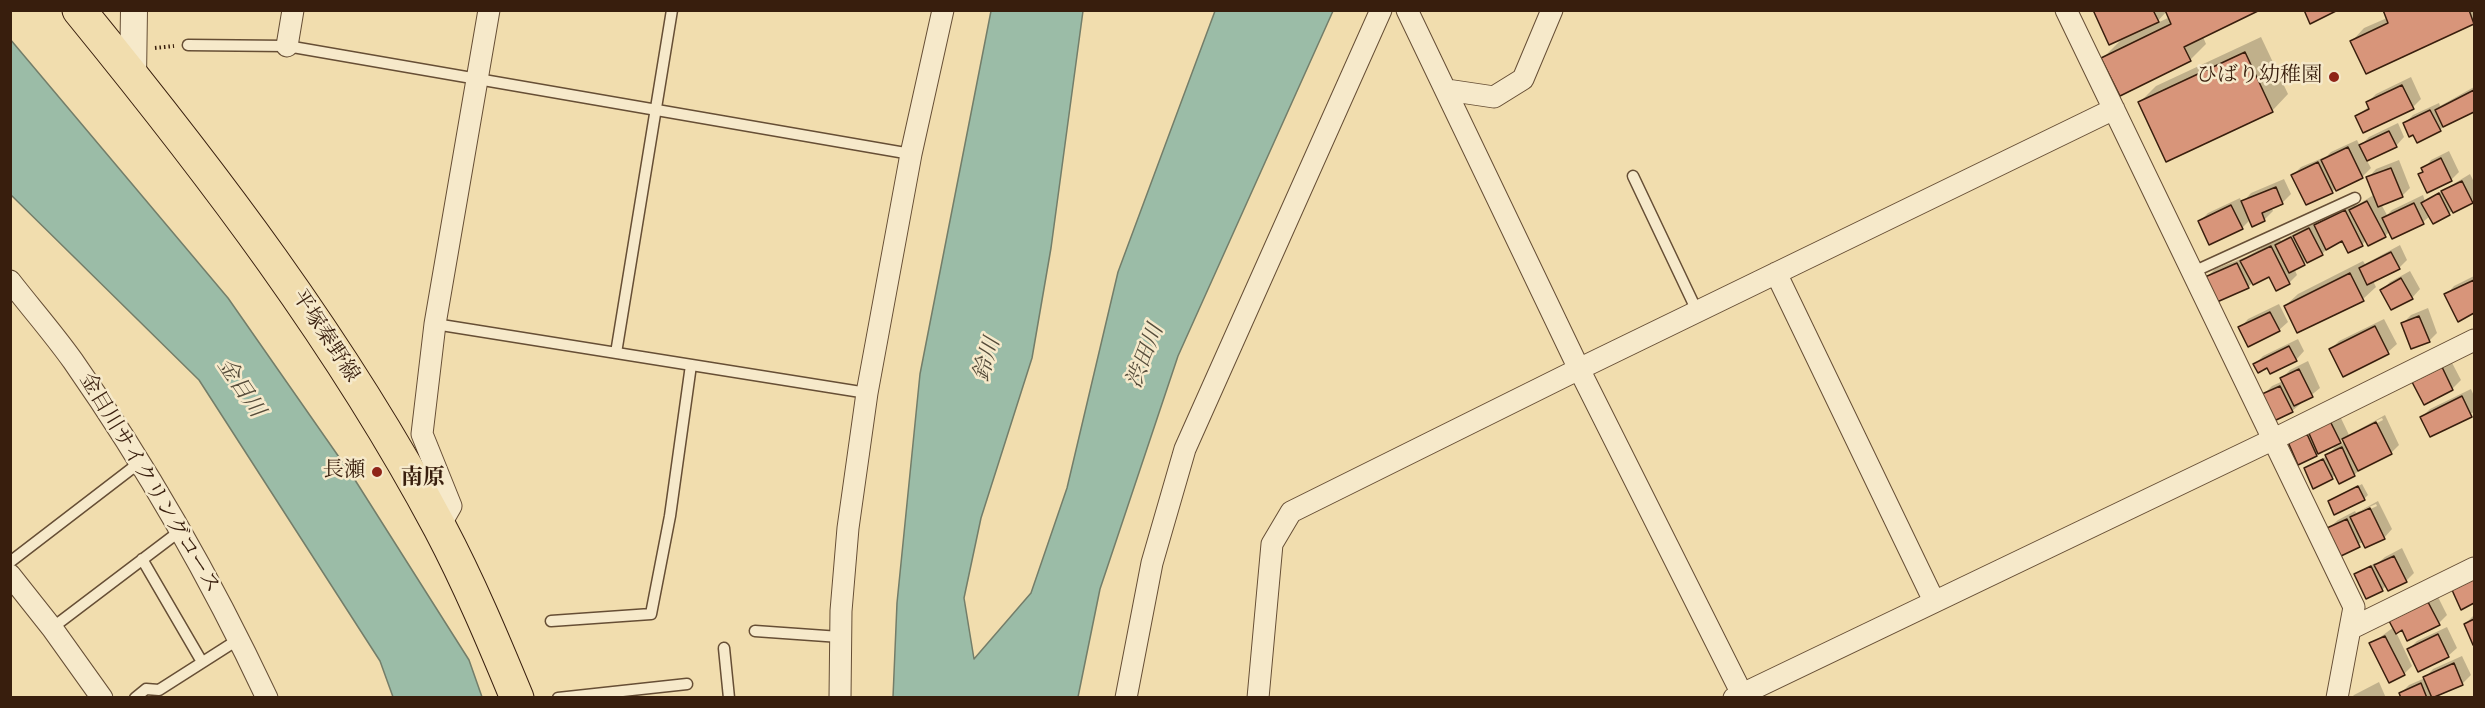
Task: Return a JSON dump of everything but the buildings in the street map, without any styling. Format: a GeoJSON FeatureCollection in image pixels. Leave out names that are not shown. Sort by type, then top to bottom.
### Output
{"type":"FeatureCollection","features":[{"type":"Feature","properties":{"kind":"main road","name":"平塚秦野線"},"geometry":{"type":"LineString","coordinates":[[79,10],[133,64],[269,254],[345,367],[440,527],[489,631],[517,698]]}},
{"type":"Feature","properties":{"kind":"street"},"geometry":{"type":"LineString","coordinates":[[133,64],[134,10]]}},
{"type":"Feature","properties":{"kind":"street"},"geometry":{"type":"LineString","coordinates":[[287,46],[293,10]]}},
{"type":"Feature","properties":{"kind":"street"},"geometry":{"type":"LineString","coordinates":[[440,527],[451,506],[422,434],[435,324],[489,10]]}},
{"type":"Feature","properties":{"kind":"street"},"geometry":{"type":"LineString","coordinates":[[840,698],[840,637],[848,528],[867,393],[911,154],[943,10]]}},
{"type":"Feature","properties":{"kind":"street"},"geometry":{"type":"LineString","coordinates":[[1126,698],[1152,563],[1185,449],[1381,10]]}},
{"type":"Feature","properties":{"kind":"street"},"geometry":{"type":"LineString","coordinates":[[1407,10],[1579,369],[1740,696],[2475,340]]}},
{"type":"Feature","properties":{"kind":"street"},"geometry":{"type":"LineString","coordinates":[[1447,90],[1494,97],[1523,79],[1552,10]]}},
{"type":"Feature","properties":{"kind":"street"},"geometry":{"type":"LineString","coordinates":[[2066,10],[2354,607],[2352,628],[2337,698]]}},
{"type":"Feature","properties":{"kind":"street"},"geometry":{"type":"LineString","coordinates":[[1258,698],[1272,544],[1291,512],[1697,311],[2114,109]]}},
{"type":"Feature","properties":{"kind":"street"},"geometry":{"type":"LineString","coordinates":[[1776,273],[1934,601]]}},
{"type":"Feature","properties":{"kind":"street","name":"金目川サイクリングコース"},"geometry":{"type":"LineString","coordinates":[[10,281],[72,360],[139,463],[180,531],[239,639],[267,698]]}},
{"type":"Feature","properties":{"kind":"street"},"geometry":{"type":"LineString","coordinates":[[2352,628],[2475,568]]}},
{"type":"Feature","properties":{"kind":"street"},"geometry":{"type":"LineString","coordinates":[[10,575],[52,627],[102,698]]}},
{"type":"Feature","properties":{"kind":"lane"},"geometry":{"type":"LineString","coordinates":[[616,353],[672,10]]}},
{"type":"Feature","properties":{"kind":"lane"},"geometry":{"type":"LineString","coordinates":[[188,45],[287,46],[477,81],[911,154]]}},
{"type":"Feature","properties":{"kind":"lane"},"geometry":{"type":"LineString","coordinates":[[1633,176],[1697,311]]}},
{"type":"Feature","properties":{"kind":"lane"},"geometry":{"type":"LineString","coordinates":[[2193,272],[2355,198]]}},
{"type":"Feature","properties":{"kind":"lane"},"geometry":{"type":"LineString","coordinates":[[435,324],[867,393]]}},
{"type":"Feature","properties":{"kind":"lane"},"geometry":{"type":"LineString","coordinates":[[551,621],[651,614],[670,516],[691,365]]}},
{"type":"Feature","properties":{"kind":"lane"},"geometry":{"type":"LineString","coordinates":[[10,562],[139,463]]}},
{"type":"Feature","properties":{"kind":"lane"},"geometry":{"type":"LineString","coordinates":[[52,627],[180,531]]}},
{"type":"Feature","properties":{"kind":"lane"},"geometry":{"type":"LineString","coordinates":[[142,559],[202,662]]}},
{"type":"Feature","properties":{"kind":"lane"},"geometry":{"type":"LineString","coordinates":[[755,632],[840,637]]}},
{"type":"Feature","properties":{"kind":"lane"},"geometry":{"type":"LineString","coordinates":[[135,698],[146,689],[159,690],[239,639]]}},
{"type":"Feature","properties":{"kind":"lane"},"geometry":{"type":"LineString","coordinates":[[724,648],[729,698]]}},
{"type":"Feature","properties":{"kind":"lane"},"geometry":{"type":"LineString","coordinates":[[558,698],[687,684]]}},
{"type":"Feature","properties":{"kind":"path"},"geometry":{"type":"LineString","coordinates":[[133,64],[188,45]]}},
{"type":"Feature","properties":{"kind":"water"},"geometry":{"type":"Polygon","coordinates":[[[991,11],[1083,11],[1051,248],[1032,358],[981,518],[964,598],[974,659],[1031,593],[1067,488],[1118,272],[1215,11],[1333,11],[1178,356],[1100,589],[1078,697],[893,697],[897,603],[920,374],[991,11]]]}},
{"type":"Feature","properties":{"kind":"water","name":"金目川"},"geometry":{"type":"Polygon","coordinates":[[[10,39],[228,298],[355,480],[469,660],[482,697],[393,697],[380,661],[199,380],[11,195],[10,39]]]}},
{"type":"Feature","properties":{"kind":"place","name":"ひばり幼稚園"},"geometry":{"type":"Point","coordinates":[2334,77]}},
{"type":"Feature","properties":{"kind":"place","name":"長瀬"},"geometry":{"type":"Point","coordinates":[377,472]}},
{"type":"Feature","properties":{"kind":"district","name":"南原"},"geometry":{"type":"Point","coordinates":[423,480]}},
{"type":"Feature","properties":{"kind":"water label","name":"渋田川"},"geometry":{"type":"Point","coordinates":[1147,357]}},
{"type":"Feature","properties":{"kind":"water label","name":"鈴川"},"geometry":{"type":"Point","coordinates":[989,360]}}]}
